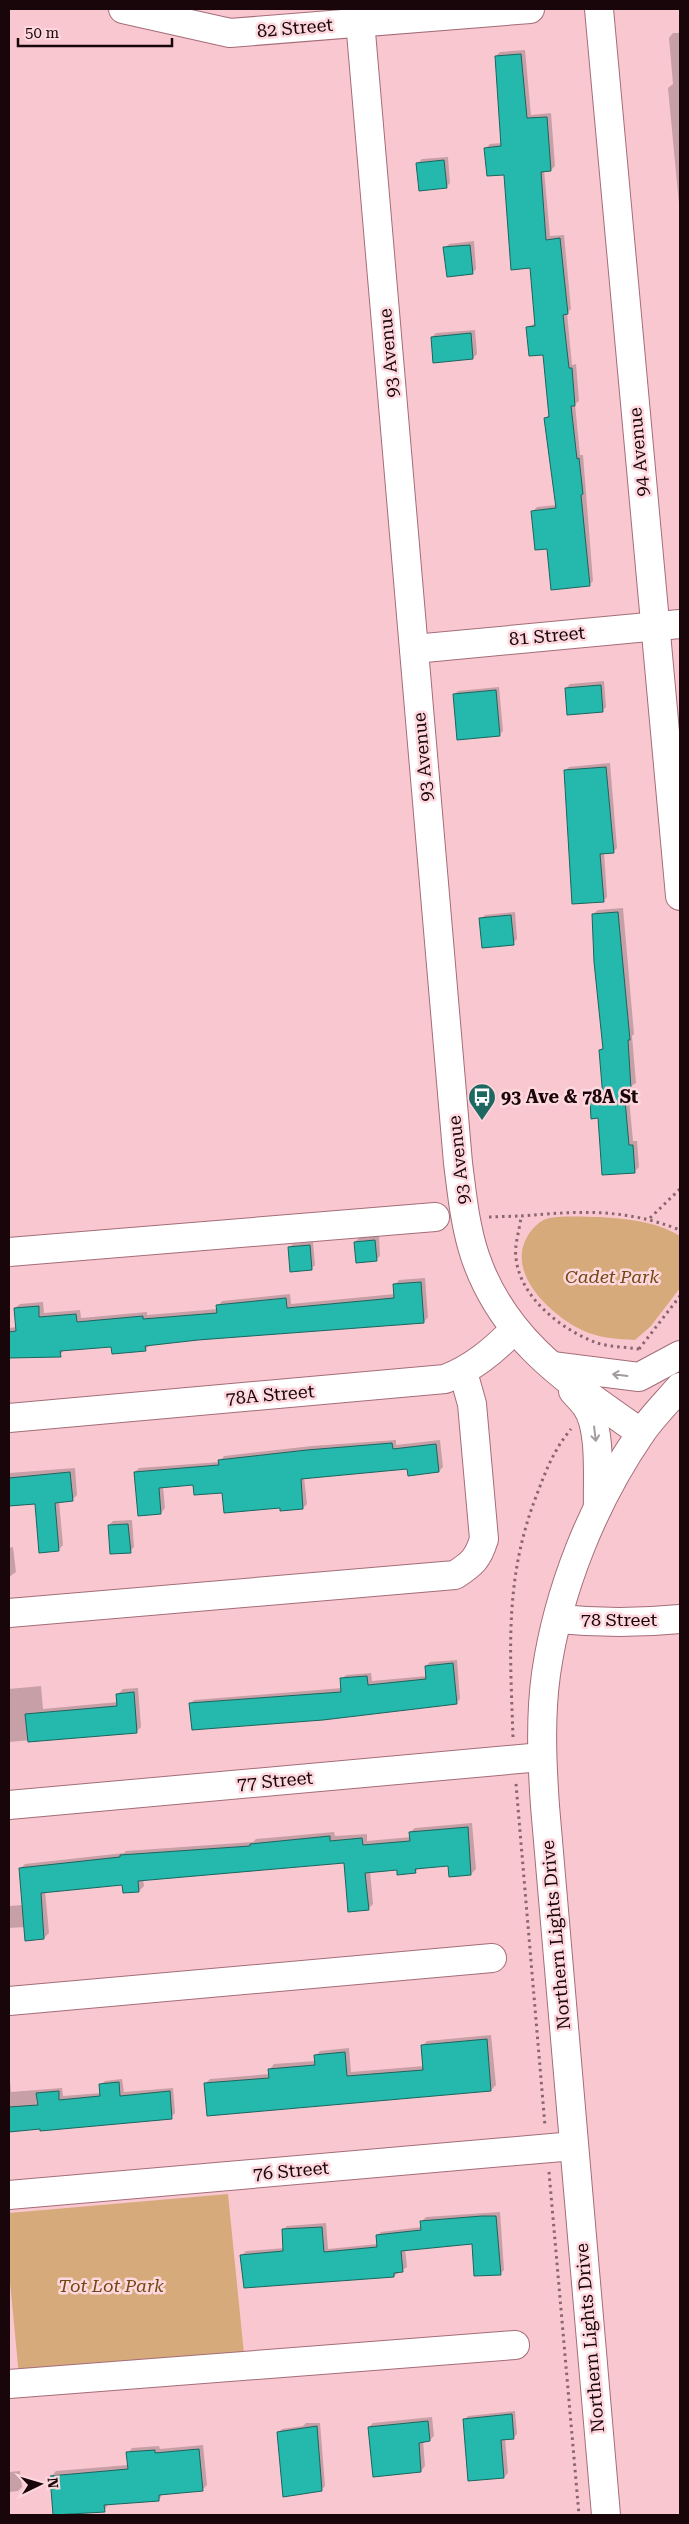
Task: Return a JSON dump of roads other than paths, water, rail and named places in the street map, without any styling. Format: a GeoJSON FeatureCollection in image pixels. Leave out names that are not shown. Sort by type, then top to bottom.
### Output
{"type":"FeatureCollection","features":[{"type":"Feature","properties":{"kind":"street","name":"82 Street"},"geometry":{"type":"LineString","coordinates":[[123,9],[230,33],[360,16],[530,9]]}},
{"type":"Feature","properties":{"kind":"street","name":"94 Avenue"},"geometry":{"type":"LineString","coordinates":[[600,9],[668,625],[680,896]]}},
{"type":"Feature","properties":{"kind":"street","name":"93 Avenue"},"geometry":{"type":"LineString","coordinates":[[360,16],[458,1163],[465,1217],[481,1274],[514,1330],[550,1366],[641,1433]]}},
{"type":"Feature","properties":{"kind":"street","name":"81 Street"},"geometry":{"type":"LineString","coordinates":[[414,649],[668,625]]}},
{"type":"Feature","properties":{"kind":"street"},"geometry":{"type":"LineString","coordinates":[[9,1252],[435,1217]]}},
{"type":"Feature","properties":{"kind":"street","name":"78A Street"},"geometry":{"type":"LineString","coordinates":[[9,1418],[445,1379],[463,1372],[492,1352],[514,1330]]}},
{"type":"Feature","properties":{"kind":"street"},"geometry":{"type":"LineString","coordinates":[[550,1366],[639,1377],[680,1355]]}},
{"type":"Feature","properties":{"kind":"street"},"geometry":{"type":"LineString","coordinates":[[550,1366],[586,1406],[592,1419],[595,1438],[598,1507]]}},
{"type":"Feature","properties":{"kind":"street"},"geometry":{"type":"LineString","coordinates":[[9,1613],[455,1575],[469,1566],[479,1556],[484,1539],[484,1522],[472,1404],[463,1372]]}},
{"type":"Feature","properties":{"kind":"street","name":"Northern Lights Drive"},"geometry":{"type":"LineString","coordinates":[[606,2515],[542,1757],[546,1675],[558,1619],[582,1542],[598,1507],[641,1433],[680,1387]]}},
{"type":"Feature","properties":{"kind":"street","name":"78 Street"},"geometry":{"type":"LineString","coordinates":[[558,1619],[597,1623],[636,1623],[680,1619]]}},
{"type":"Feature","properties":{"kind":"street","name":"77 Street"},"geometry":{"type":"LineString","coordinates":[[9,1805],[542,1757]]}},
{"type":"Feature","properties":{"kind":"street"},"geometry":{"type":"LineString","coordinates":[[9,2001],[492,1958]]}},
{"type":"Feature","properties":{"kind":"street","name":"76 Street"},"geometry":{"type":"LineString","coordinates":[[9,2195],[574,2146]]}},
{"type":"Feature","properties":{"kind":"street"},"geometry":{"type":"LineString","coordinates":[[9,2384],[515,2345]]}},
{"type":"Feature","properties":{"kind":"place","name":"93 Ave & 78A St"},"geometry":{"type":"Point","coordinates":[482,1121]}},
{"type":"Feature","properties":{"kind":"park label","name":"Cadet Park"},"geometry":{"type":"Point","coordinates":[612,1277]}},
{"type":"Feature","properties":{"kind":"park label","name":"Tot Lot Park"},"geometry":{"type":"Point","coordinates":[111,2286]}}]}
